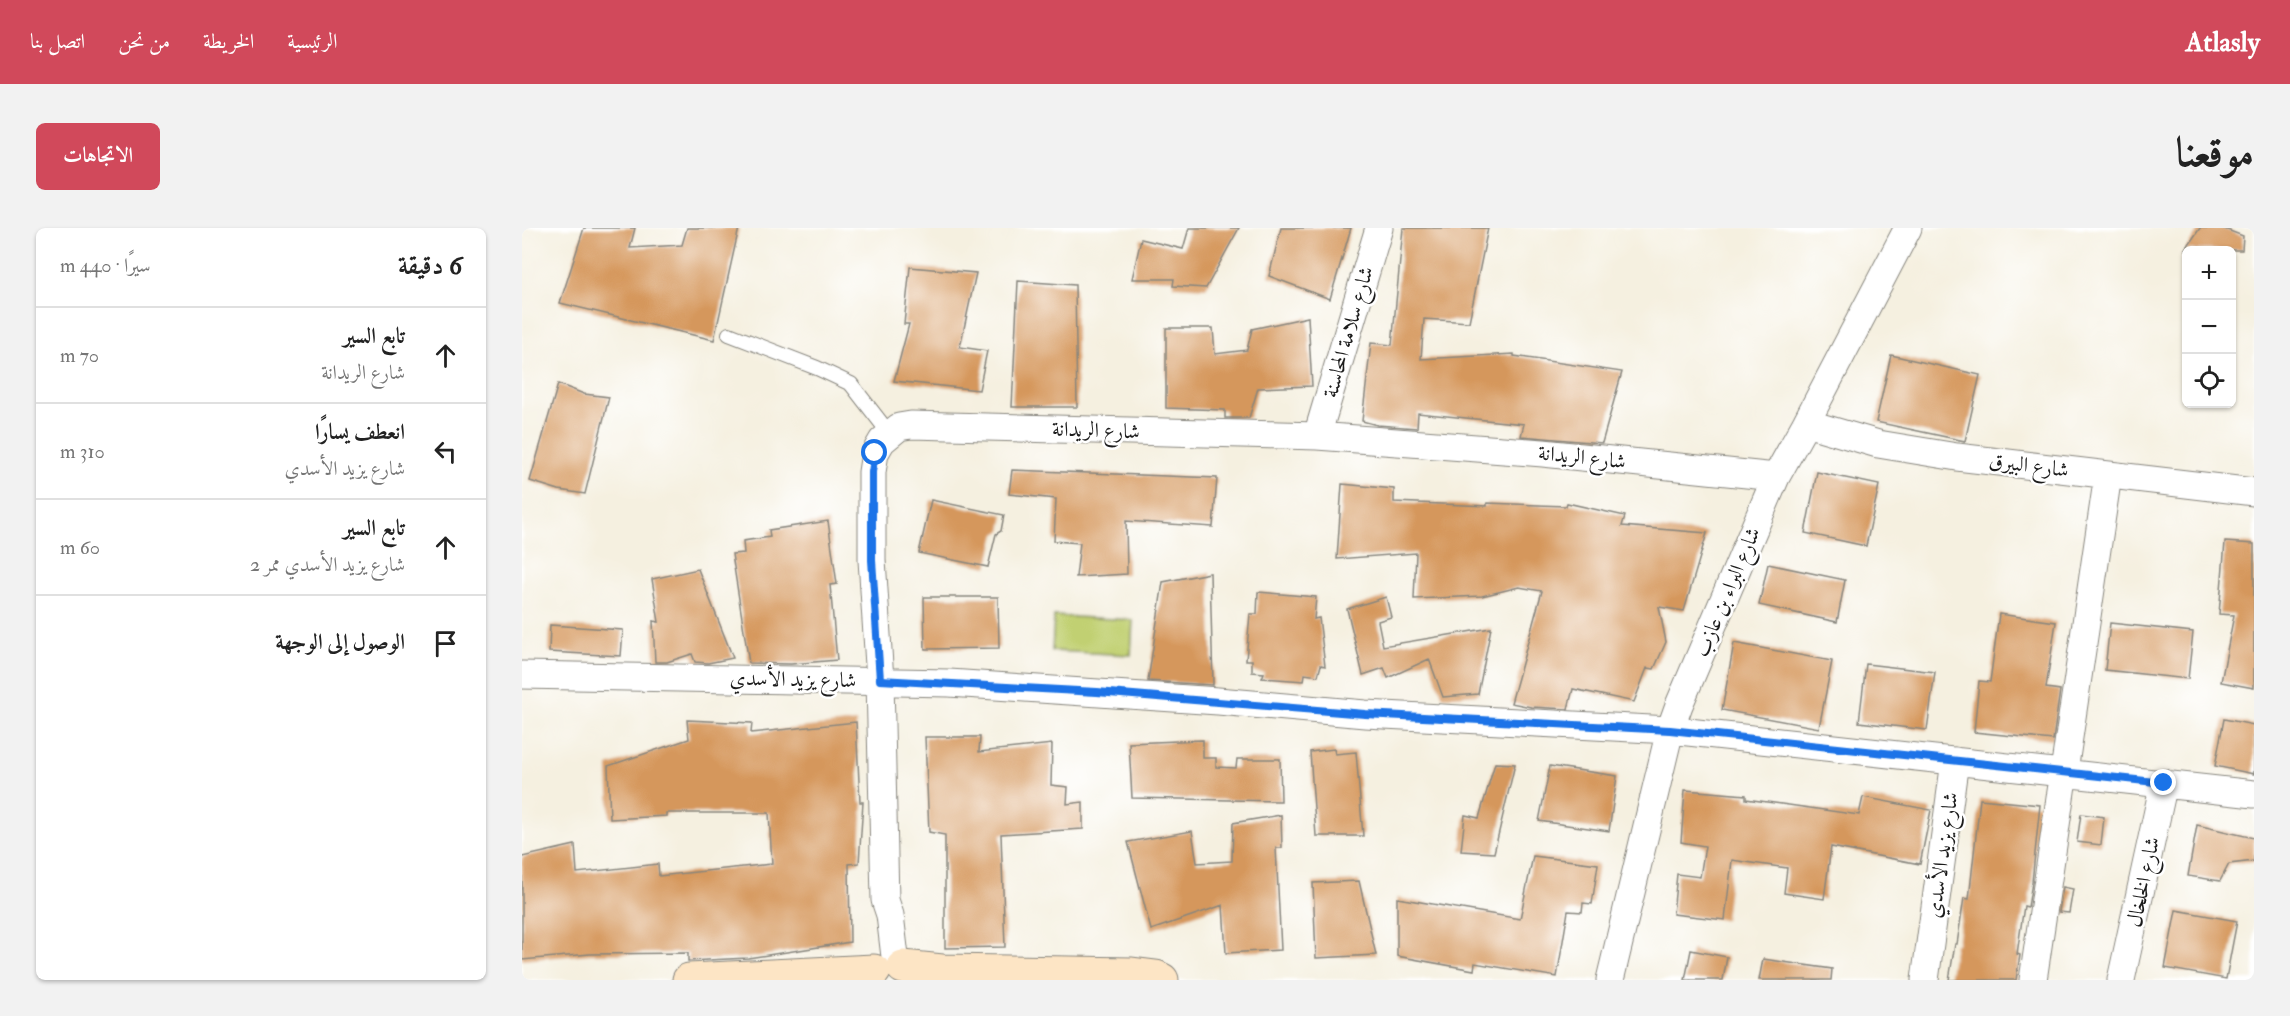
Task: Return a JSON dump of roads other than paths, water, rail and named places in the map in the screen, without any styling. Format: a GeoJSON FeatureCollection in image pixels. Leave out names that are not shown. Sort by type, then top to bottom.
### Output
{"type":"FeatureCollection","features":[{"type":"Feature","properties":{"kind":"street","name":"شارع سلامة المحاسنة"},"geometry":{"type":"LineString","coordinates":[[1317,436],[1378,228]]}},
{"type":"Feature","properties":{"kind":"street","name":"شارع البراء بن عازب"},"geometry":{"type":"LineString","coordinates":[[1610,980],[1670,730],[1776,477],[1908,228]]}},
{"type":"Feature","properties":{"kind":"street","name":"شارع البيرق"},"geometry":{"type":"LineString","coordinates":[[1806,423],[1878,444],[1957,457],[2254,492]]}},
{"type":"Feature","properties":{"kind":"street","name":"شارع الريدانة"},"geometry":{"type":"LineString","coordinates":[[889,433],[899,427],[911,425],[1317,436],[1543,453],[1776,477]]}},
{"type":"Feature","properties":{"kind":"street"},"geometry":{"type":"LineString","coordinates":[[889,433],[875,453],[872,472],[872,560],[880,680],[885,900],[890,915],[889,972]]}},
{"type":"Feature","properties":{"kind":"street"},"geometry":{"type":"LineString","coordinates":[[2033,980],[2108,475]]}},
{"type":"Feature","properties":{"kind":"street","name":"شارع يزيد الأسدي"},"geometry":{"type":"LineString","coordinates":[[522,675],[880,680],[1119,694],[1365,714],[1670,730],[1955,761],[1925,980]]}},
{"type":"Feature","properties":{"kind":"street"},"geometry":{"type":"LineString","coordinates":[[1955,761],[2254,794]]}},
{"type":"Feature","properties":{"kind":"street","name":"شارع الخلخال"},"geometry":{"type":"LineString","coordinates":[[2121,980],[2164,783]]}},
{"type":"Feature","properties":{"kind":"street"},"geometry":{"type":"LineString","coordinates":[[689,980],[942,971],[1132,974],[1162,980]]}},
{"type":"Feature","properties":{"kind":"lane"},"geometry":{"type":"LineString","coordinates":[[729,334],[817,368],[851,384],[889,433]]}}]}
